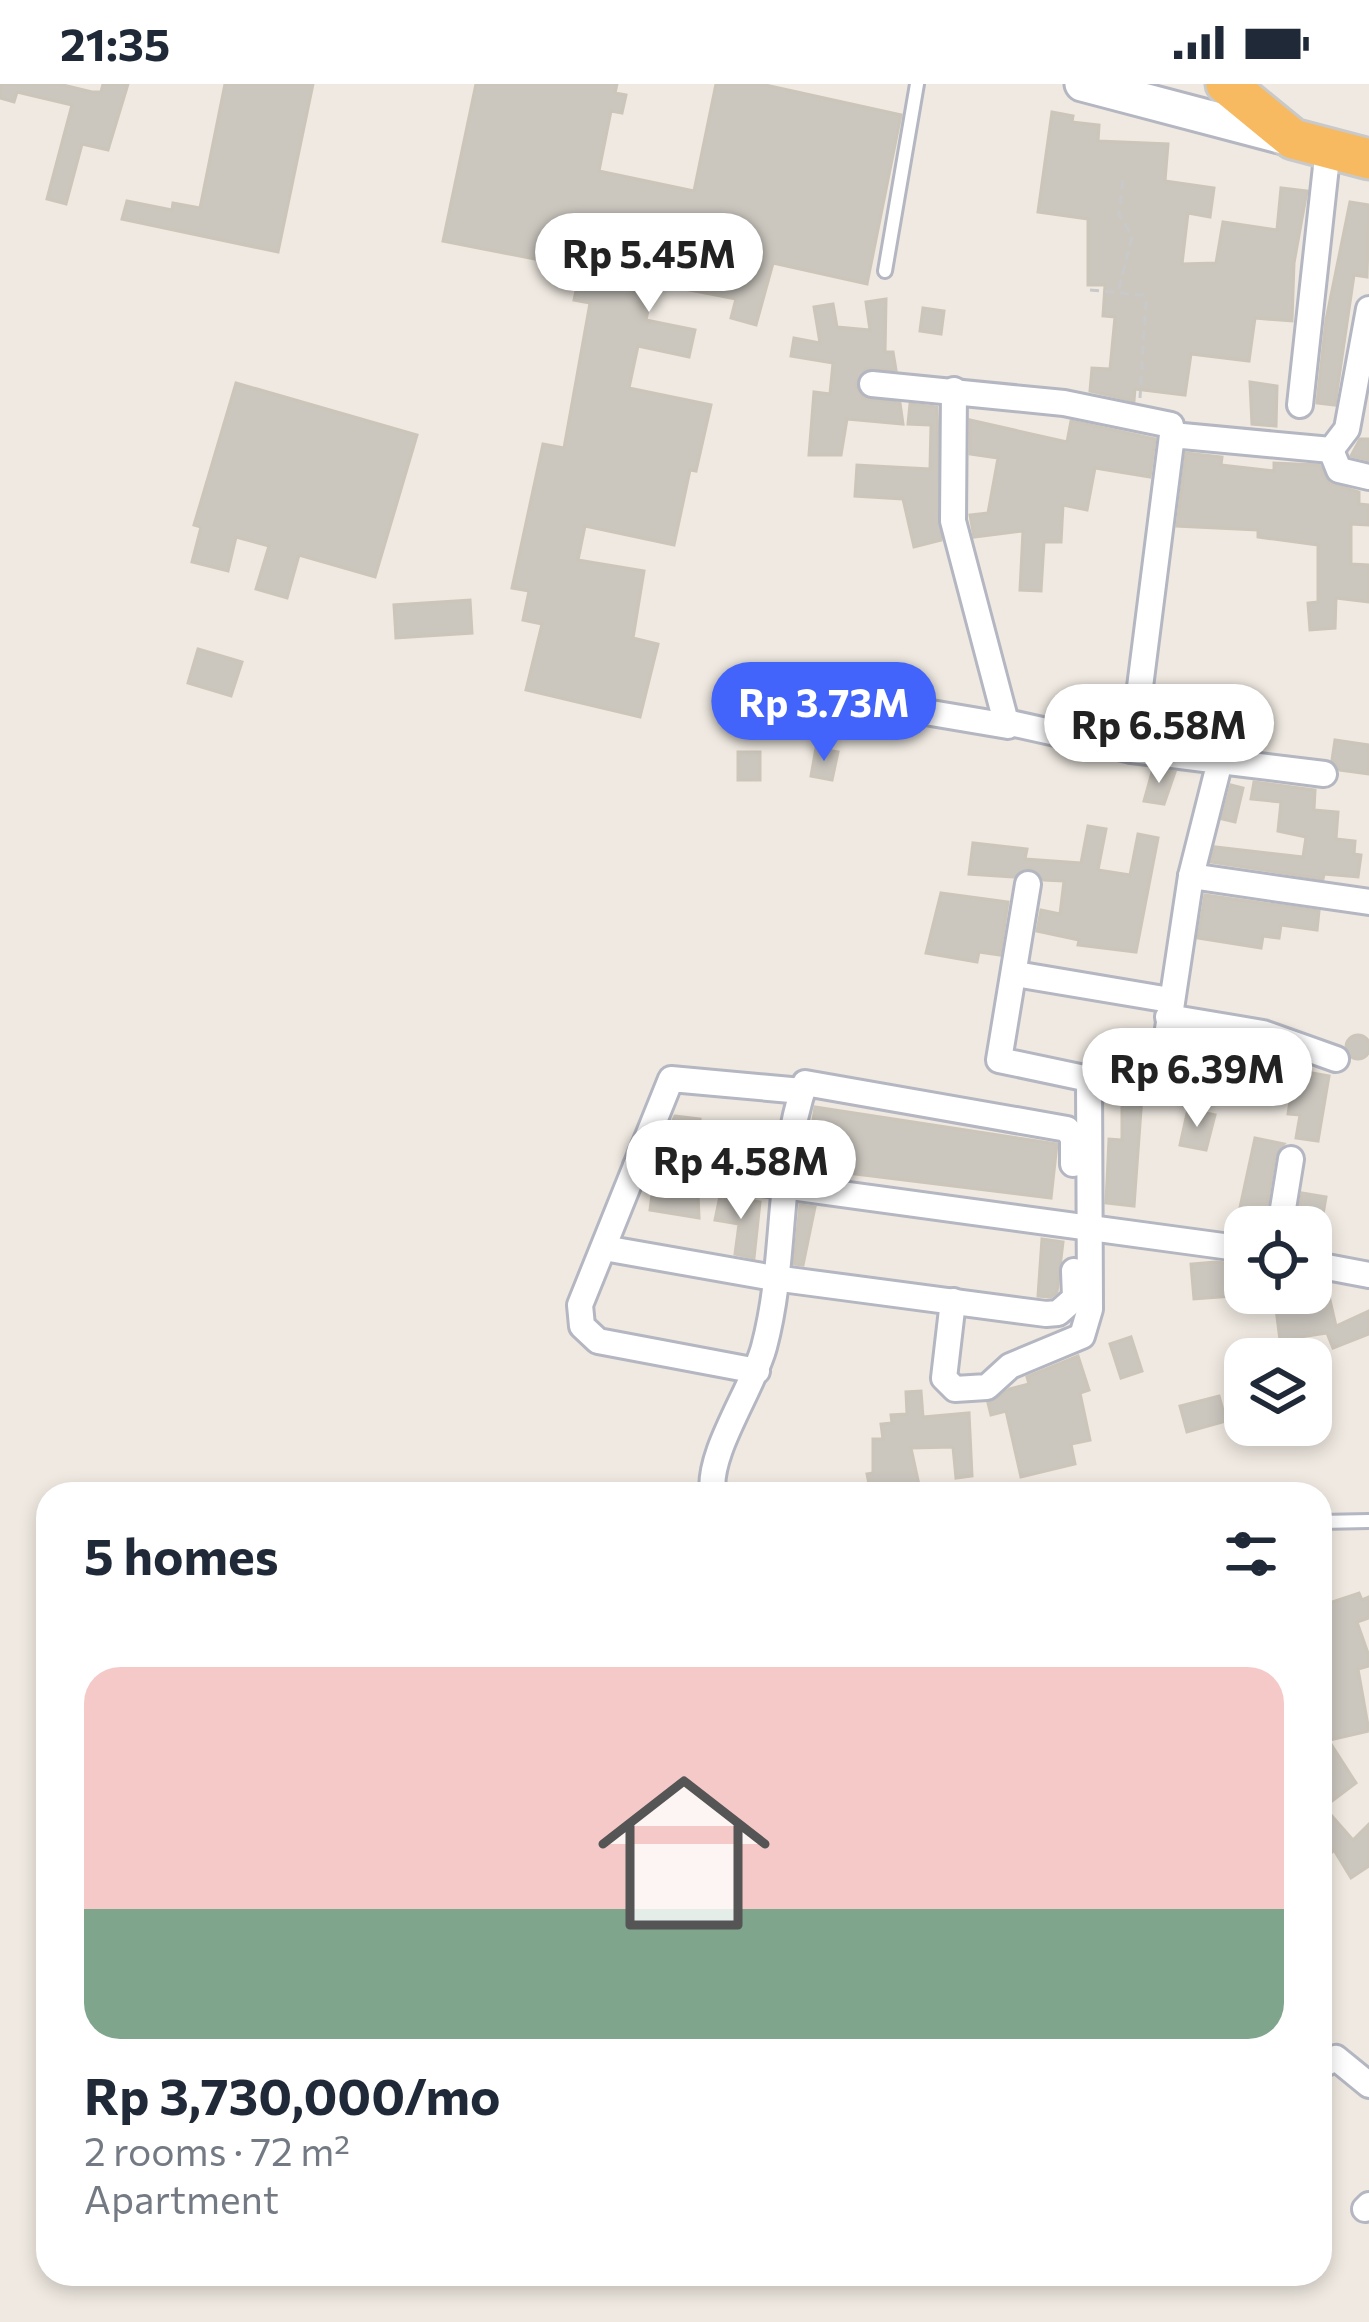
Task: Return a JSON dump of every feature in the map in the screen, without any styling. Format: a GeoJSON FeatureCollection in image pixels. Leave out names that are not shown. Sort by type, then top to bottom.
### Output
{"type":"FeatureCollection","features":[{"type":"Feature","properties":{"kind":"highway"},"geometry":{"type":"LineString","coordinates":[[1226,84],[1310,144],[1369,159]]}},
{"type":"Feature","properties":{"kind":"main road"},"geometry":{"type":"LineString","coordinates":[[1082,84],[1310,144]]}},
{"type":"Feature","properties":{"kind":"street"},"geometry":{"type":"LineString","coordinates":[[1300,405],[1310,144]]}},
{"type":"Feature","properties":{"kind":"street"},"geometry":{"type":"LineString","coordinates":[[1331,450],[1347,429],[1369,309]]}},
{"type":"Feature","properties":{"kind":"street"},"geometry":{"type":"LineString","coordinates":[[872,385],[954,389],[1171,425],[1132,750]]}},
{"type":"Feature","properties":{"kind":"street"},"geometry":{"type":"LineString","coordinates":[[954,389],[953,521],[1008,726]]}},
{"type":"Feature","properties":{"kind":"street"},"geometry":{"type":"LineString","coordinates":[[1172,435],[1331,450]]}},
{"type":"Feature","properties":{"kind":"street"},"geometry":{"type":"LineString","coordinates":[[1331,450],[1340,470],[1369,477]]}},
{"type":"Feature","properties":{"kind":"street"},"geometry":{"type":"LineString","coordinates":[[878,704],[1132,750],[1324,774]]}},
{"type":"Feature","properties":{"kind":"street"},"geometry":{"type":"LineString","coordinates":[[1028,884],[1000,1062],[1089,1079],[1160,1076],[1191,876],[1220,761]]}},
{"type":"Feature","properties":{"kind":"street"},"geometry":{"type":"LineString","coordinates":[[1191,876],[1369,902]]}},
{"type":"Feature","properties":{"kind":"street"},"geometry":{"type":"LineString","coordinates":[[1016,974],[1263,1033],[1336,1059]]}},
{"type":"Feature","properties":{"kind":"street"},"geometry":{"type":"LineString","coordinates":[[757,1371],[588,1334],[580,1304],[670,1079],[802,1091]]}},
{"type":"Feature","properties":{"kind":"street"},"geometry":{"type":"LineString","coordinates":[[604,1248],[774,1278],[1046,1314],[1069,1306],[1075,1298],[1089,1079]]}},
{"type":"Feature","properties":{"kind":"street"},"geometry":{"type":"LineString","coordinates":[[714,1482],[715,1466],[757,1371],[774,1278],[782,1188],[805,1083],[1066,1130],[1073,1138],[1090,1309],[1082,1336],[1017,1362],[987,1387],[955,1389],[944,1378],[953,1301]]}},
{"type":"Feature","properties":{"kind":"street"},"geometry":{"type":"LineString","coordinates":[[1283,1206],[1291,1159]]}},
{"type":"Feature","properties":{"kind":"street"},"geometry":{"type":"LineString","coordinates":[[635,1166],[1224,1246]]}},
{"type":"Feature","properties":{"kind":"street"},"geometry":{"type":"LineString","coordinates":[[1332,1268],[1369,1274]]}},
{"type":"Feature","properties":{"kind":"street"},"geometry":{"type":"LineString","coordinates":[[1332,2059],[1336,2057],[1369,2085]]}},
{"type":"Feature","properties":{"kind":"lane"},"geometry":{"type":"LineString","coordinates":[[885,271],[916,84]]}},
{"type":"Feature","properties":{"kind":"lane"},"geometry":{"type":"LineString","coordinates":[[1332,1522],[1369,1521]]}},
{"type":"Feature","properties":{"kind":"path"},"geometry":{"type":"LineString","coordinates":[[1119,293],[1132,236],[1119,212],[1123,178]]}},
{"type":"Feature","properties":{"kind":"path"},"geometry":{"type":"LineString","coordinates":[[1090,290],[1146,300],[1139,417]]}},
{"type":"Feature","properties":{"kind":"building"},"geometry":{"type":"Polygon","coordinates":[[[0,84],[59,84],[101,92],[103,84],[128,84],[108,150],[82,144],[66,204],[47,199],[72,105],[17,92],[14,102],[0,98],[0,84]]]}},
{"type":"Feature","properties":{"kind":"building"},"geometry":{"type":"Polygon","coordinates":[[[225,84],[313,84],[278,252],[122,219],[127,201],[172,210],[173,203],[200,208],[225,84]]]}},
{"type":"Feature","properties":{"kind":"building"},"geometry":{"type":"Polygon","coordinates":[[[476,84],[617,84],[615,93],[626,95],[622,113],[611,111],[599,171],[694,191],[716,84],[761,84],[901,115],[867,284],[773,263],[756,325],[731,318],[736,299],[654,283],[646,320],[695,330],[689,357],[638,346],[629,388],[711,405],[696,471],[690,470],[674,545],[585,526],[578,560],[644,571],[633,638],[658,644],[640,717],[526,690],[542,624],[523,620],[529,591],[512,588],[543,444],[564,448],[590,303],[574,300],[581,268],[443,241],[476,84]]]}},
{"type":"Feature","properties":{"kind":"building"},"geometry":{"type":"Polygon","coordinates":[[[1052,112],[1073,116],[1072,122],[1099,125],[1098,141],[1168,144],[1165,181],[1214,188],[1210,217],[1188,213],[1182,264],[1216,263],[1223,222],[1277,230],[1281,188],[1307,191],[1294,263],[1292,321],[1255,318],[1249,361],[1191,354],[1185,395],[1135,389],[1134,401],[1090,391],[1092,368],[1110,369],[1115,317],[1103,316],[1105,285],[1088,285],[1088,219],[1038,212],[1052,112]]]}},
{"type":"Feature","properties":{"kind":"building"},"geometry":{"type":"Polygon","coordinates":[[[1350,202],[1369,205],[1367,277],[1354,275],[1335,405],[1317,403],[1326,320],[1350,202]]]}},
{"type":"Feature","properties":{"kind":"building"},"geometry":{"type":"Polygon","coordinates":[[[886,299],[885,352],[893,352],[896,370],[866,369],[856,384],[863,398],[900,403],[903,424],[847,419],[841,455],[809,455],[814,392],[830,394],[833,363],[791,356],[794,338],[820,343],[814,307],[833,304],[837,327],[870,330],[866,302],[886,299]]]}},
{"type":"Feature","properties":{"kind":"building"},"geometry":{"type":"Polygon","coordinates":[[[923,308],[944,311],[941,334],[920,331],[923,308]]]}},
{"type":"Feature","properties":{"kind":"building"},"geometry":{"type":"Polygon","coordinates":[[[1250,382],[1277,386],[1276,426],[1252,424],[1250,382]]]}},
{"type":"Feature","properties":{"kind":"building"},"geometry":{"type":"Polygon","coordinates":[[[236,383],[417,435],[375,577],[299,555],[287,598],[256,589],[269,546],[236,537],[228,571],[192,562],[201,527],[194,525],[236,383]]]}},
{"type":"Feature","properties":{"kind":"building"},"geometry":{"type":"Polygon","coordinates":[[[910,404],[937,407],[941,540],[914,547],[903,499],[855,496],[857,465],[930,469],[931,425],[908,424],[910,404]]]}},
{"type":"Feature","properties":{"kind":"building"},"geometry":{"type":"Polygon","coordinates":[[[970,420],[1067,442],[1071,421],[1155,439],[1150,477],[1095,468],[1087,510],[1063,505],[1061,542],[1044,542],[1041,591],[1020,590],[1023,531],[974,537],[970,515],[988,513],[998,458],[970,454],[970,420]]]}},
{"type":"Feature","properties":{"kind":"building"},"geometry":{"type":"Polygon","coordinates":[[[1360,439],[1369,439],[1369,460],[1351,456],[1360,439]]]}},
{"type":"Feature","properties":{"kind":"building"},"geometry":{"type":"Polygon","coordinates":[[[1186,453],[1222,457],[1221,465],[1274,471],[1274,463],[1319,465],[1329,483],[1359,492],[1359,504],[1369,505],[1369,525],[1351,524],[1351,564],[1369,565],[1369,602],[1336,598],[1335,628],[1310,630],[1308,603],[1318,602],[1318,545],[1258,537],[1258,530],[1177,526],[1186,453]]]}},
{"type":"Feature","properties":{"kind":"building"},"geometry":{"type":"Polygon","coordinates":[[[470,600],[472,633],[396,638],[394,605],[470,600]]]}},
{"type":"Feature","properties":{"kind":"building"},"geometry":{"type":"Polygon","coordinates":[[[198,649],[242,662],[231,696],[188,683],[198,649]]]}},
{"type":"Feature","properties":{"kind":"building"},"geometry":{"type":"Polygon","coordinates":[[[1335,740],[1369,745],[1369,774],[1340,770],[1332,760],[1335,740]]]}},
{"type":"Feature","properties":{"kind":"building"},"geometry":{"type":"Polygon","coordinates":[[[816,748],[838,752],[832,780],[811,776],[816,748]]]}},
{"type":"Feature","properties":{"kind":"building"},"geometry":{"type":"Polygon","coordinates":[[[738,752],[760,752],[760,780],[738,780],[738,752]]]}},
{"type":"Feature","properties":{"kind":"building"},"geometry":{"type":"Polygon","coordinates":[[[1153,769],[1175,772],[1164,804],[1144,801],[1153,769]]]}},
{"type":"Feature","properties":{"kind":"building"},"geometry":{"type":"Polygon","coordinates":[[[1254,782],[1315,790],[1314,810],[1338,812],[1336,839],[1355,841],[1354,854],[1361,855],[1358,877],[1324,874],[1323,879],[1211,862],[1215,847],[1303,857],[1306,837],[1278,831],[1281,802],[1251,799],[1254,782]]]}},
{"type":"Feature","properties":{"kind":"building"},"geometry":{"type":"Polygon","coordinates":[[[1231,785],[1243,788],[1235,822],[1222,819],[1231,785]]]}},
{"type":"Feature","properties":{"kind":"building"},"geometry":{"type":"Polygon","coordinates":[[[1088,826],[1106,829],[1098,870],[1130,875],[1138,834],[1158,838],[1136,952],[1078,945],[1079,940],[1037,931],[1041,910],[1060,914],[1064,881],[1044,880],[1030,868],[1013,877],[969,874],[973,843],[1027,849],[1025,859],[1081,863],[1088,826]]]}},
{"type":"Feature","properties":{"kind":"building"},"geometry":{"type":"Polygon","coordinates":[[[941,893],[1008,902],[1000,955],[979,952],[977,962],[926,953],[941,893]]]}},
{"type":"Feature","properties":{"kind":"building"},"geometry":{"type":"Polygon","coordinates":[[[1205,895],[1319,911],[1317,930],[1281,925],[1279,938],[1263,936],[1261,948],[1198,938],[1205,895]]]}},
{"type":"Feature","properties":{"kind":"building"},"geometry":{"type":"Polygon","coordinates":[[[1358,1035],[1370,1047],[1358,1059],[1346,1047],[1358,1035]]]}},
{"type":"Feature","properties":{"kind":"building"},"geometry":{"type":"Polygon","coordinates":[[[1184,1036],[1207,1041],[1203,1060],[1254,1068],[1248,1103],[1219,1099],[1222,1079],[1178,1071],[1184,1036]]]}},
{"type":"Feature","properties":{"kind":"building"},"geometry":{"type":"Polygon","coordinates":[[[1295,1070],[1329,1076],[1318,1141],[1296,1138],[1300,1115],[1288,1114],[1295,1070]]]}},
{"type":"Feature","properties":{"kind":"building"},"geometry":{"type":"Polygon","coordinates":[[[1122,1096],[1142,1096],[1134,1206],[1106,1203],[1109,1139],[1122,1140],[1122,1096]]]}},
{"type":"Feature","properties":{"kind":"building"},"geometry":{"type":"Polygon","coordinates":[[[815,1107],[1057,1144],[1051,1198],[806,1168],[815,1107]]]}},
{"type":"Feature","properties":{"kind":"building"},"geometry":{"type":"Polygon","coordinates":[[[1188,1109],[1215,1115],[1206,1150],[1180,1145],[1188,1109]]]}},
{"type":"Feature","properties":{"kind":"building"},"geometry":{"type":"Polygon","coordinates":[[[675,1116],[700,1119],[697,1150],[668,1150],[666,1135],[675,1116]]]}},
{"type":"Feature","properties":{"kind":"building"},"geometry":{"type":"Polygon","coordinates":[[[735,1130],[774,1136],[768,1162],[729,1156],[735,1130]]]}},
{"type":"Feature","properties":{"kind":"building"},"geometry":{"type":"Polygon","coordinates":[[[1255,1138],[1284,1144],[1275,1156],[1267,1206],[1240,1206],[1255,1138]]]}},
{"type":"Feature","properties":{"kind":"building"},"geometry":{"type":"Polygon","coordinates":[[[653,1187],[698,1193],[699,1218],[650,1210],[653,1187]]]}},
{"type":"Feature","properties":{"kind":"building"},"geometry":{"type":"Polygon","coordinates":[[[1302,1193],[1326,1197],[1324,1206],[1300,1206],[1302,1193]]]}},
{"type":"Feature","properties":{"kind":"building"},"geometry":{"type":"Polygon","coordinates":[[[720,1196],[760,1202],[754,1258],[735,1254],[739,1224],[715,1220],[720,1196]]]}},
{"type":"Feature","properties":{"kind":"building"},"geometry":{"type":"Polygon","coordinates":[[[800,1205],[815,1207],[803,1265],[794,1264],[800,1205]]]}},
{"type":"Feature","properties":{"kind":"building"},"geometry":{"type":"Polygon","coordinates":[[[1042,1239],[1063,1242],[1057,1292],[1051,1297],[1038,1296],[1042,1239]]]}},
{"type":"Feature","properties":{"kind":"building"},"geometry":{"type":"Polygon","coordinates":[[[1224,1263],[1224,1297],[1194,1299],[1191,1264],[1224,1263]]]}},
{"type":"Feature","properties":{"kind":"building"},"geometry":{"type":"Polygon","coordinates":[[[1332,1309],[1336,1326],[1369,1311],[1369,1334],[1333,1348],[1327,1333],[1280,1338],[1277,1314],[1332,1314],[1332,1309]]]}},
{"type":"Feature","properties":{"kind":"building"},"geometry":{"type":"Polygon","coordinates":[[[1131,1337],[1142,1371],[1121,1378],[1110,1344],[1131,1337]]]}},
{"type":"Feature","properties":{"kind":"building"},"geometry":{"type":"Polygon","coordinates":[[[1078,1356],[1089,1390],[1080,1393],[1090,1440],[1071,1444],[1075,1464],[1021,1477],[1006,1411],[991,1415],[988,1403],[1029,1384],[1027,1377],[1078,1356]]]}},
{"type":"Feature","properties":{"kind":"building"},"geometry":{"type":"Polygon","coordinates":[[[921,1391],[923,1417],[969,1413],[972,1476],[956,1478],[953,1447],[911,1448],[918,1482],[869,1482],[873,1439],[883,1439],[881,1424],[892,1423],[891,1415],[907,1414],[906,1392],[921,1391]]]}},
{"type":"Feature","properties":{"kind":"building"},"geometry":{"type":"Polygon","coordinates":[[[1219,1396],[1224,1422],[1187,1432],[1180,1406],[1219,1396]]]}},
{"type":"Feature","properties":{"kind":"building"},"geometry":{"type":"Polygon","coordinates":[[[1359,1593],[1362,1600],[1369,1597],[1369,1618],[1357,1622],[1369,1656],[1369,1666],[1358,1669],[1369,1731],[1332,1740],[1332,1602],[1359,1593]]]}},
{"type":"Feature","properties":{"kind":"building"},"geometry":{"type":"Polygon","coordinates":[[[1332,1746],[1356,1783],[1332,1801],[1332,1746]]]}},
{"type":"Feature","properties":{"kind":"building"},"geometry":{"type":"Polygon","coordinates":[[[1332,1816],[1353,1840],[1369,1824],[1369,1866],[1351,1878],[1334,1850],[1332,1816]]]}}]}
